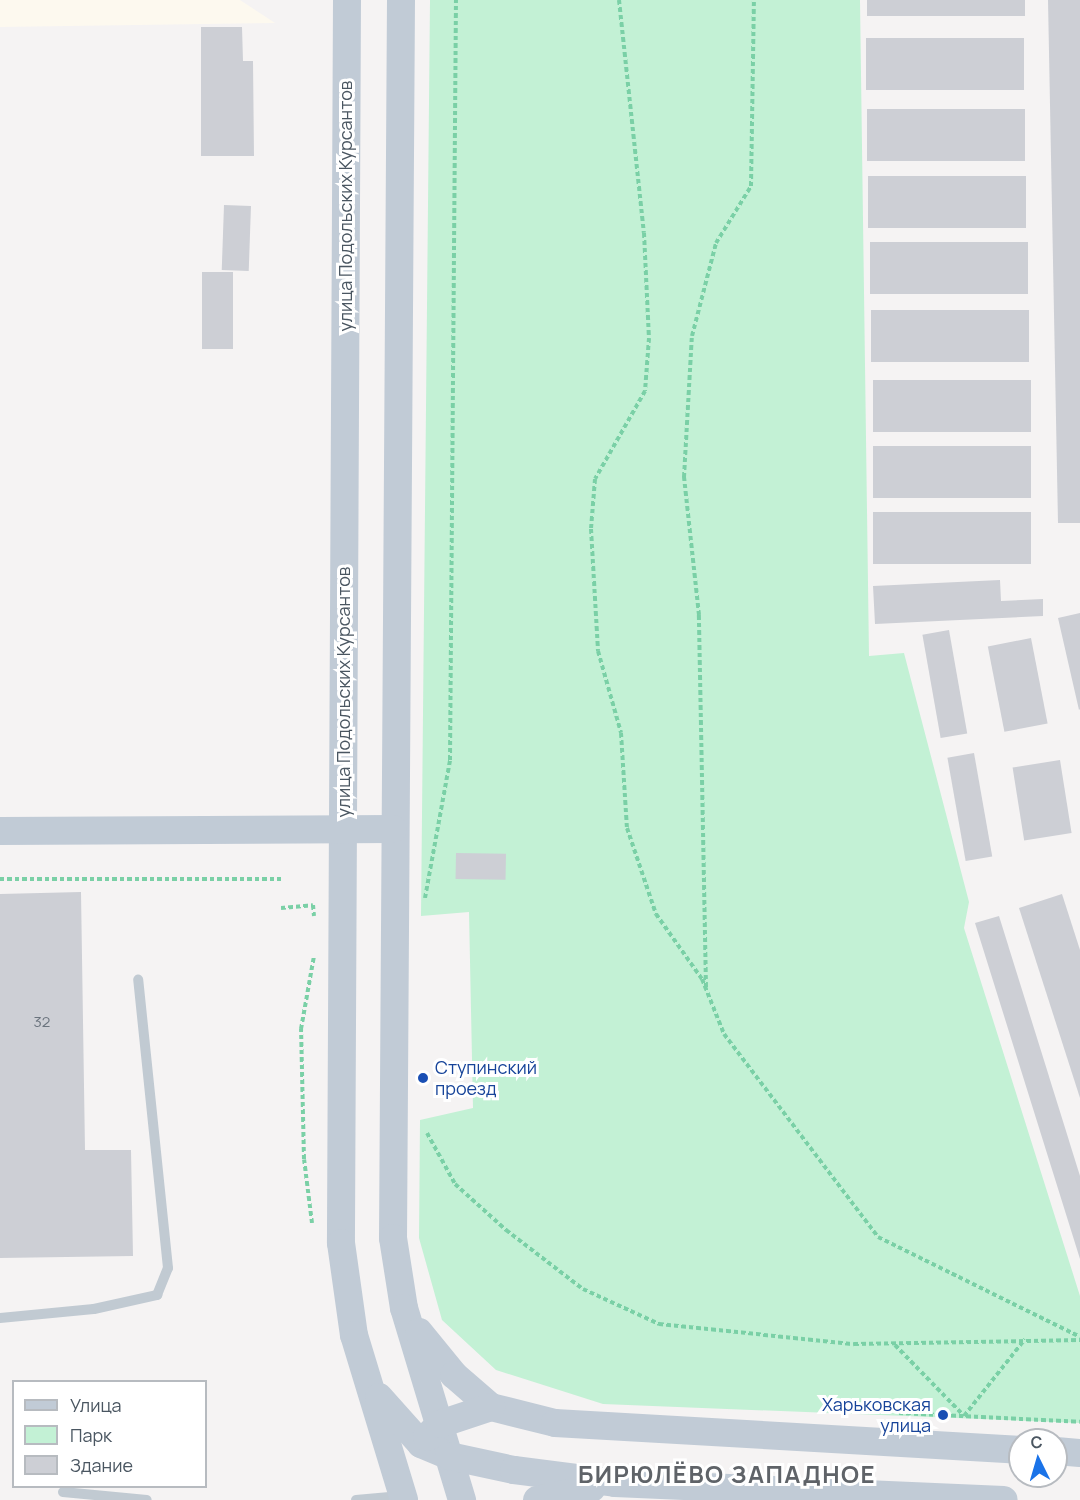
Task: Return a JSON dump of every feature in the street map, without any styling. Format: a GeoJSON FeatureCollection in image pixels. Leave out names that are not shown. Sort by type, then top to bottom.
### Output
{"type":"FeatureCollection","features":[{"type":"Feature","properties":{"kind":"main road","name":"улица Подольских Курсантов"},"geometry":{"type":"LineString","coordinates":[[347,0],[341,1243],[344,1289],[367,1381],[403,1498]]}},
{"type":"Feature","properties":{"kind":"main road","name":"улица Подольских Курсантов"},"geometry":{"type":"LineString","coordinates":[[401,0],[393,829],[393,1238],[404,1308],[430,1434]]}},
{"type":"Feature","properties":{"kind":"main road"},"geometry":{"type":"LineString","coordinates":[[0,831],[393,829]]}},
{"type":"Feature","properties":{"kind":"main road","name":"улица Подольских Курсантов"},"geometry":{"type":"LineString","coordinates":[[404,1308],[430,1350],[491,1407]]}},
{"type":"Feature","properties":{"kind":"main road","name":"улица Подольских Курсантов"},"geometry":{"type":"LineString","coordinates":[[367,1381],[430,1434],[449,1456],[462,1500]]}},
{"type":"Feature","properties":{"kind":"main road"},"geometry":{"type":"LineString","coordinates":[[403,1498],[430,1434],[491,1407],[594,1428],[1008,1449]]}},
{"type":"Feature","properties":{"kind":"main road"},"geometry":{"type":"LineString","coordinates":[[449,1456],[627,1489]]}},
{"type":"Feature","properties":{"kind":"main road"},"geometry":{"type":"LineString","coordinates":[[537,1500],[627,1489],[1004,1500]]}},
{"type":"Feature","properties":{"kind":"lane"},"geometry":{"type":"LineString","coordinates":[[0,1318],[94,1309],[157,1295],[168,1268],[138,980]]}},
{"type":"Feature","properties":{"kind":"lane"},"geometry":{"type":"LineString","coordinates":[[63,1492],[147,1500]]}},
{"type":"Feature","properties":{"kind":"lane"},"geometry":{"type":"LineString","coordinates":[[356,1500],[403,1498]]}},
{"type":"Feature","properties":{"kind":"path"},"geometry":{"type":"LineString","coordinates":[[425,898],[450,760],[456,0]]}},
{"type":"Feature","properties":{"kind":"path"},"geometry":{"type":"LineString","coordinates":[[619,0],[644,233],[649,338],[645,392],[595,479],[591,529],[598,651],[621,733],[627,828],[656,914],[707,991],[724,1034],[878,1237],[1080,1339]]}},
{"type":"Feature","properties":{"kind":"path"},"geometry":{"type":"LineString","coordinates":[[707,991],[699,615],[684,477],[692,336],[716,243],[751,186],[754,0]]}},
{"type":"Feature","properties":{"kind":"path"},"geometry":{"type":"LineString","coordinates":[[0,879],[281,879]]}},
{"type":"Feature","properties":{"kind":"path"},"geometry":{"type":"LineString","coordinates":[[282,908],[313,905]]}},
{"type":"Feature","properties":{"kind":"path"},"geometry":{"type":"LineString","coordinates":[[427,1134],[455,1184],[506,1230],[583,1289],[659,1324],[895,1344],[1025,1338],[1080,1339]]}},
{"type":"Feature","properties":{"kind":"path"},"geometry":{"type":"LineString","coordinates":[[964,1416],[1025,1338]]}},
{"type":"Feature","properties":{"kind":"path"},"geometry":{"type":"LineString","coordinates":[[895,1344],[964,1416]]}},
{"type":"Feature","properties":{"kind":"path"},"geometry":{"type":"LineString","coordinates":[[899,1413],[1080,1422]]}},
{"type":"Feature","properties":{"kind":"shaded area"},"geometry":{"type":"Polygon","coordinates":[[[0,0],[240,0],[275,23],[0,27],[0,0]]]}},
{"type":"Feature","properties":{"kind":"green space"},"geometry":{"type":"Polygon","coordinates":[[[430,0],[860,0],[869,656],[904,653],[969,902],[964,928],[1080,1296],[1080,1423],[603,1404],[496,1370],[442,1320],[419,1238],[420,1120],[473,1108],[469,912],[421,916],[430,0]]]}},
{"type":"Feature","properties":{"kind":"building"},"geometry":{"type":"Polygon","coordinates":[[[867,0],[1025,0],[1025,16],[867,16],[867,0]]]}},
{"type":"Feature","properties":{"kind":"building"},"geometry":{"type":"Polygon","coordinates":[[[1048,0],[1080,0],[1080,523],[1058,523],[1048,0]]]}},
{"type":"Feature","properties":{"kind":"building"},"geometry":{"type":"Polygon","coordinates":[[[201,27],[242,27],[243,61],[253,61],[254,156],[201,156],[201,27]]]}},
{"type":"Feature","properties":{"kind":"building"},"geometry":{"type":"Polygon","coordinates":[[[866,38],[1024,38],[1024,90],[866,90],[866,38]]]}},
{"type":"Feature","properties":{"kind":"building"},"geometry":{"type":"Polygon","coordinates":[[[867,109],[1025,109],[1025,161],[867,161],[867,109]]]}},
{"type":"Feature","properties":{"kind":"building"},"geometry":{"type":"Polygon","coordinates":[[[868,176],[1026,176],[1026,228],[868,228],[868,176]]]}},
{"type":"Feature","properties":{"kind":"building"},"geometry":{"type":"Polygon","coordinates":[[[224,205],[251,206],[249,271],[222,270],[224,205]]]}},
{"type":"Feature","properties":{"kind":"building"},"geometry":{"type":"Polygon","coordinates":[[[870,242],[1028,242],[1028,294],[870,294],[870,242]]]}},
{"type":"Feature","properties":{"kind":"building"},"geometry":{"type":"Polygon","coordinates":[[[202,272],[233,272],[233,349],[202,349],[202,272]]]}},
{"type":"Feature","properties":{"kind":"building"},"geometry":{"type":"Polygon","coordinates":[[[871,310],[1029,310],[1029,362],[871,362],[871,310]]]}},
{"type":"Feature","properties":{"kind":"building"},"geometry":{"type":"Polygon","coordinates":[[[873,380],[1031,380],[1031,432],[873,432],[873,380]]]}},
{"type":"Feature","properties":{"kind":"building"},"geometry":{"type":"Polygon","coordinates":[[[873,446],[1031,446],[1031,498],[873,498],[873,446]]]}},
{"type":"Feature","properties":{"kind":"building"},"geometry":{"type":"Polygon","coordinates":[[[873,512],[1031,512],[1031,564],[873,564],[873,512]]]}},
{"type":"Feature","properties":{"kind":"building"},"geometry":{"type":"Polygon","coordinates":[[[1000,580],[1001,601],[1043,599],[1043,616],[875,624],[873,586],[1000,580]]]}},
{"type":"Feature","properties":{"kind":"building"},"geometry":{"type":"Polygon","coordinates":[[[1080,613],[1080,709],[1079,710],[1058,618],[1080,613]]]}},
{"type":"Feature","properties":{"kind":"building"},"geometry":{"type":"Polygon","coordinates":[[[949,630],[967,733],[941,738],[922,635],[949,630]]]}},
{"type":"Feature","properties":{"kind":"building"},"geometry":{"type":"Polygon","coordinates":[[[1031,638],[1048,723],[1004,732],[988,646],[1031,638]]]}},
{"type":"Feature","properties":{"kind":"building"},"geometry":{"type":"Polygon","coordinates":[[[974,753],[992,856],[966,861],[947,758],[974,753]]]}},
{"type":"Feature","properties":{"kind":"building"},"geometry":{"type":"Polygon","coordinates":[[[1060,760],[1072,833],[1024,841],[1013,768],[1060,760]]]}},
{"type":"Feature","properties":{"kind":"building"},"geometry":{"type":"Polygon","coordinates":[[[456,853],[506,854],[506,880],[456,879],[456,853]]]}},
{"type":"Feature","properties":{"kind":"building"},"geometry":{"type":"Polygon","coordinates":[[[81,892],[85,1150],[131,1150],[133,1256],[0,1258],[0,894],[81,892]]]}},
{"type":"Feature","properties":{"kind":"building"},"geometry":{"type":"Polygon","coordinates":[[[1062,894],[1080,950],[1080,1098],[1019,908],[1062,894]]]}},
{"type":"Feature","properties":{"kind":"building"},"geometry":{"type":"Polygon","coordinates":[[[999,916],[1080,1176],[1080,1259],[975,923],[999,916]]]}},
{"type":"Feature","properties":{"kind":"place","name":"Ступинский проезд"},"geometry":{"type":"Point","coordinates":[423,1078]}},
{"type":"Feature","properties":{"kind":"place","name":"Харьковская улица"},"geometry":{"type":"Point","coordinates":[943,1415]}},
{"type":"Feature","properties":{"kind":"district","name":"БИРЮЛЁВО ЗАПАДНОЕ"},"geometry":{"type":"Point","coordinates":[727,1474]}}]}
